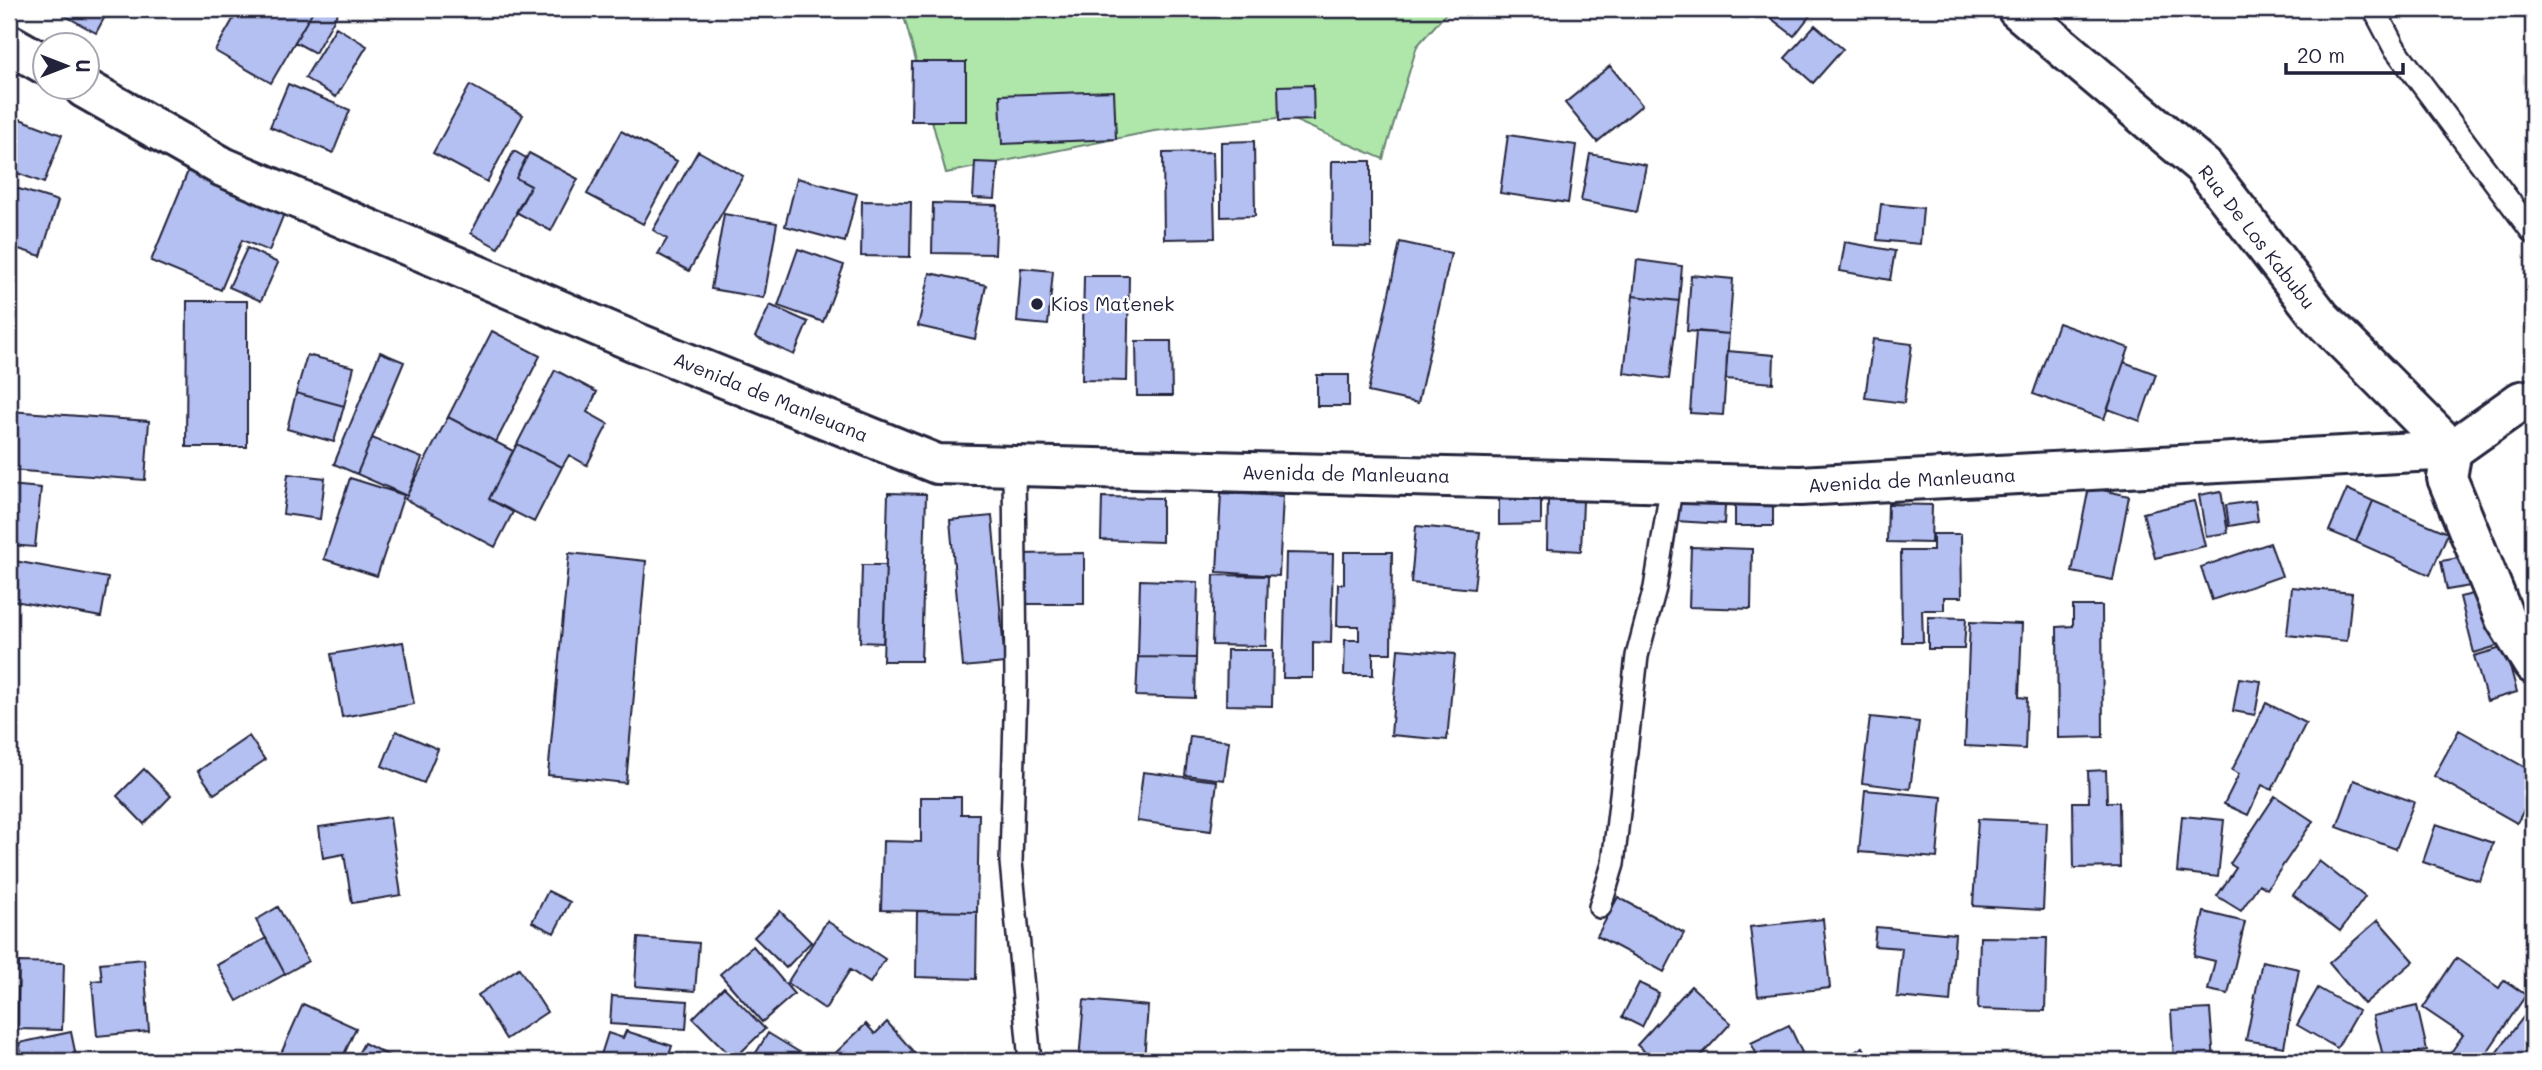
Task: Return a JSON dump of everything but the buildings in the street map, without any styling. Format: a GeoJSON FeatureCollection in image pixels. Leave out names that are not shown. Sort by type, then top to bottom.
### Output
{"type":"FeatureCollection","features":[{"type":"Feature","properties":{"kind":"street","name":"Rua De Los Kabubu"},"geometry":{"type":"LineString","coordinates":[[2017,9],[2204,167],[2321,318],[2452,450]]}},
{"type":"Feature","properties":{"kind":"street"},"geometry":{"type":"LineString","coordinates":[[9,44],[32,57]]}},
{"type":"Feature","properties":{"kind":"street","name":"Avenida de Manleuana"},"geometry":{"type":"LineString","coordinates":[[102,98],[223,167],[635,342],[937,464],[1800,486],[2452,450]]}},
{"type":"Feature","properties":{"kind":"street"},"geometry":{"type":"LineString","coordinates":[[2533,399],[2521,401],[2452,450],[2447,478],[2505,619],[2533,664]]}},
{"type":"Feature","properties":{"kind":"lane"},"geometry":{"type":"LineString","coordinates":[[2374,9],[2394,47],[2533,233]]}},
{"type":"Feature","properties":{"kind":"lane"},"geometry":{"type":"LineString","coordinates":[[1014,466],[1016,682],[1012,862],[1030,1061]]}},
{"type":"Feature","properties":{"kind":"lane"},"geometry":{"type":"LineString","coordinates":[[1600,907],[1613,864],[1637,656],[1655,589],[1672,483]]}},
{"type":"Feature","properties":{"kind":"green space"},"geometry":{"type":"Polygon","coordinates":[[[902,9],[1450,9],[1417,46],[1383,159],[1287,117],[1154,131],[946,173],[902,9]]]}},
{"type":"Feature","properties":{"kind":"place","name":"Kios Matenek"},"geometry":{"type":"Point","coordinates":[1037,304]}}]}
